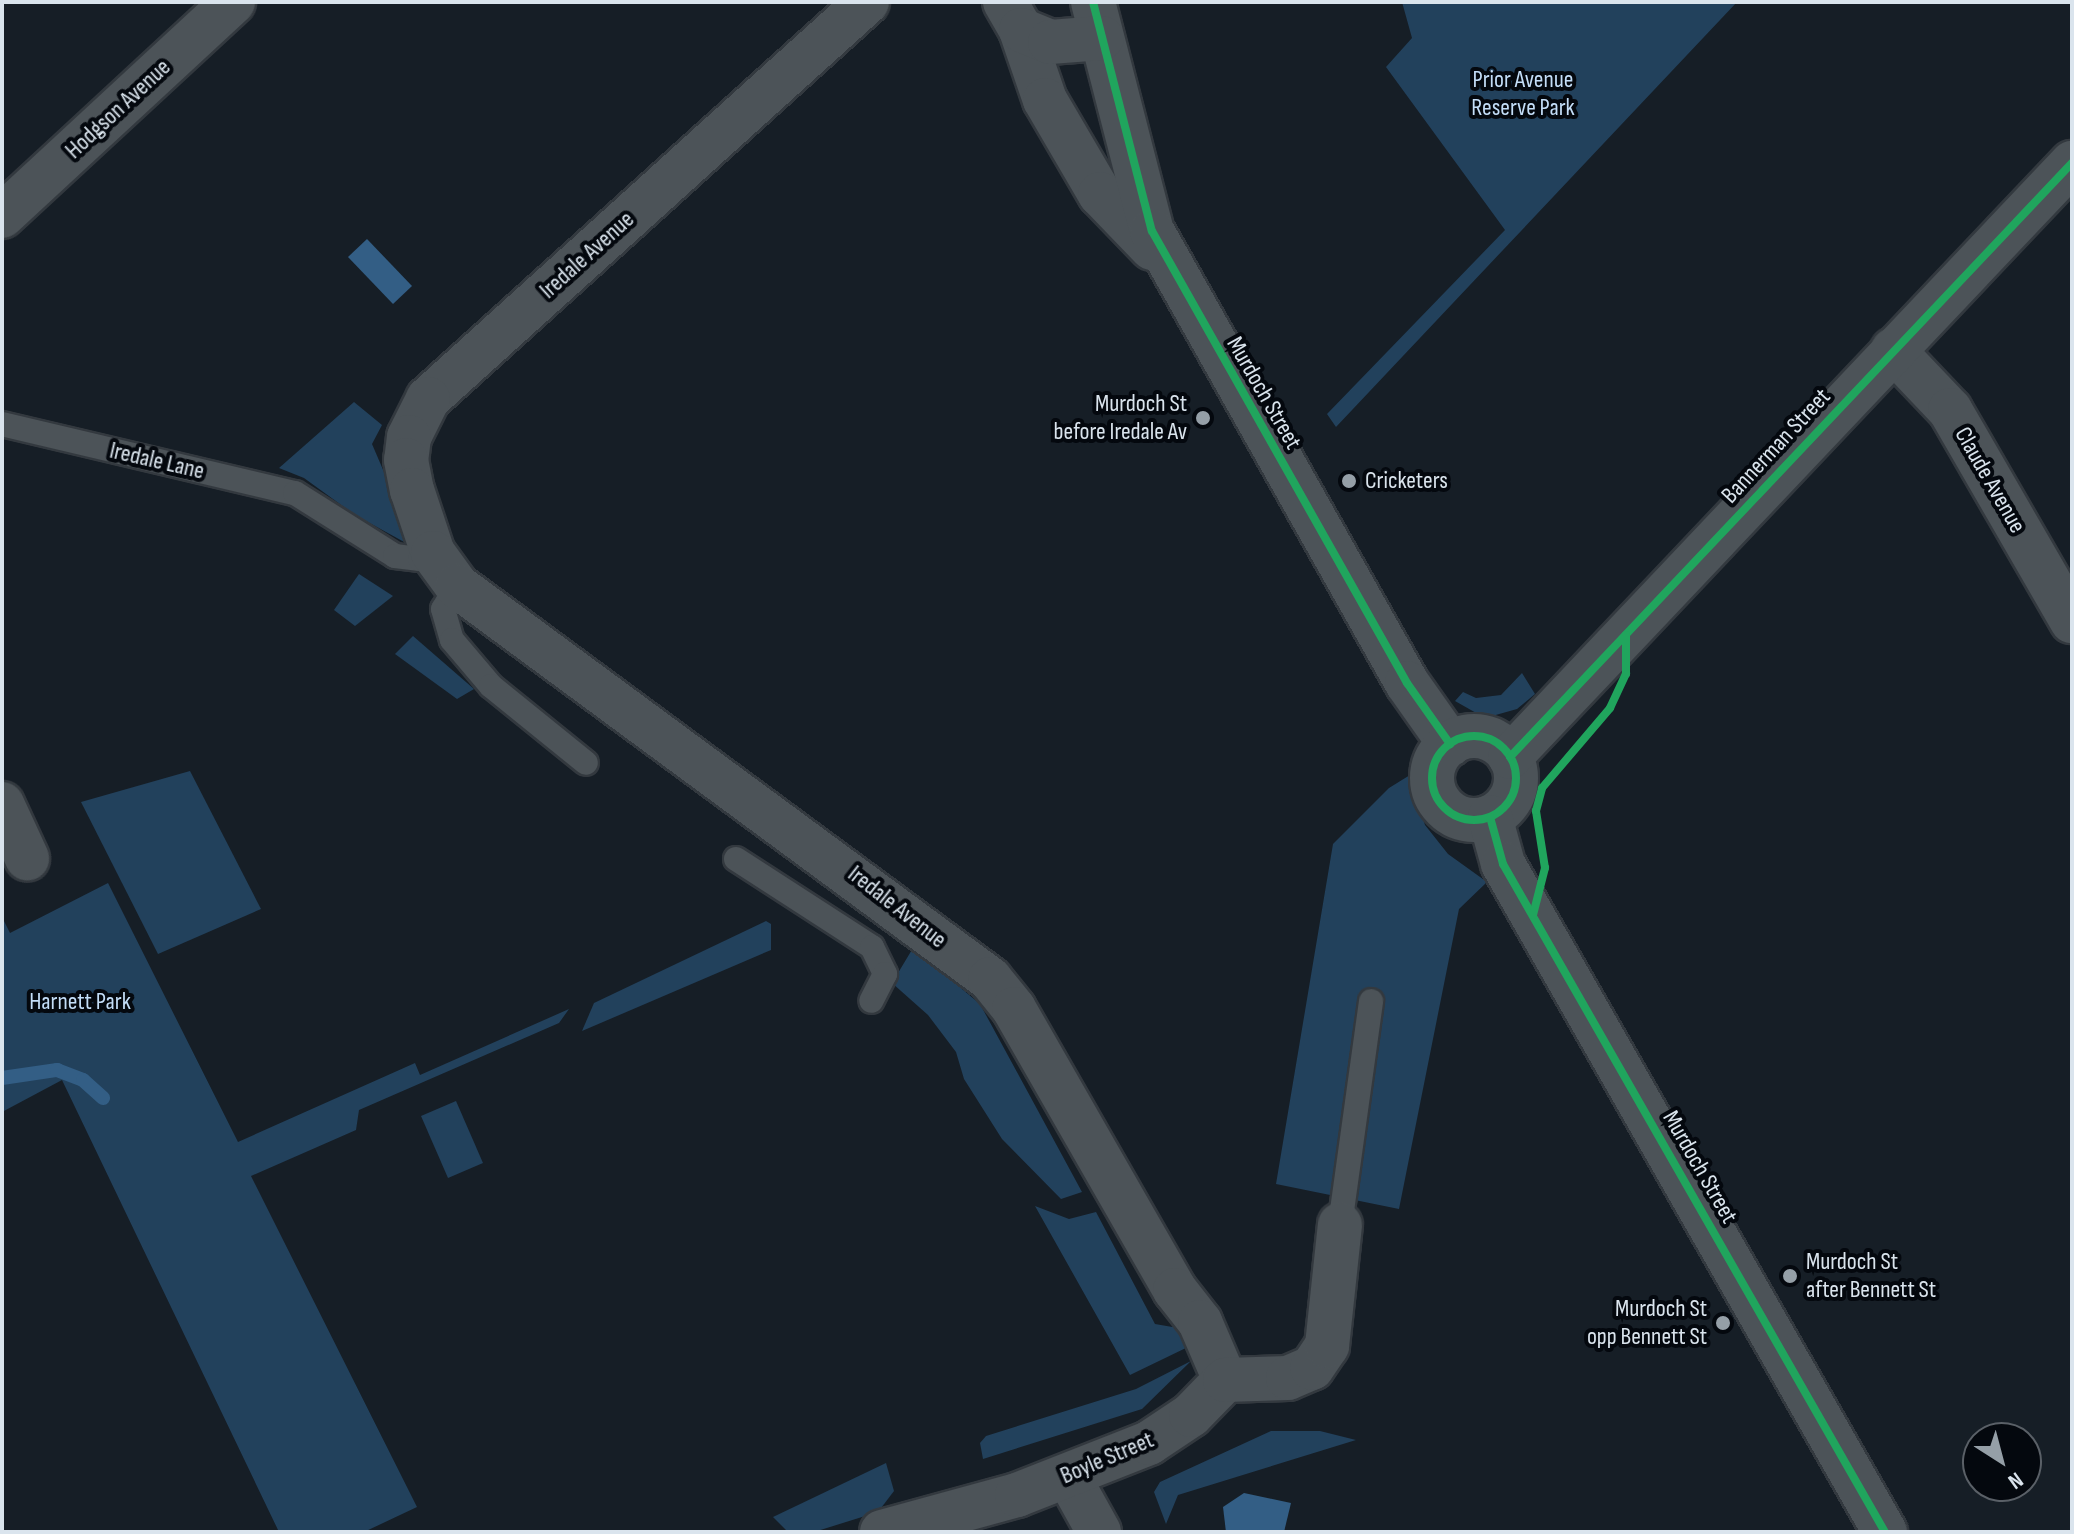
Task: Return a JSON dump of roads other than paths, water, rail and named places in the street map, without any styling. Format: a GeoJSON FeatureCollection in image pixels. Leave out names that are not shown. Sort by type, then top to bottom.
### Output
{"type":"FeatureCollection","features":[{"type":"Feature","properties":{"kind":"street","name":"Hodgson Avenue"},"geometry":{"type":"LineString","coordinates":[[9,199],[233,2]]}},
{"type":"Feature","properties":{"kind":"street","name":"Iredale Avenue"},"geometry":{"type":"LineString","coordinates":[[867,2],[428,399],[415,419],[406,460],[445,569],[990,979],[1014,1009],[1175,1290],[1200,1322],[1225,1380]]}},
{"type":"Feature","properties":{"kind":"street","name":"Murdoch Street"},"geometry":{"type":"LineString","coordinates":[[1013,16],[1050,42],[1097,20],[1140,196],[1168,264],[1407,683],[1450,744]]}},
{"type":"Feature","properties":{"kind":"street","name":"Murdoch Street"},"geometry":{"type":"LineString","coordinates":[[1013,16],[1045,100],[1100,194],[1168,264]]}},
{"type":"Feature","properties":{"kind":"street","name":"Bannerman Street"},"geometry":{"type":"LineString","coordinates":[[1510,757],[2072,163]]}},
{"type":"Feature","properties":{"kind":"street","name":"Claude Avenue"},"geometry":{"type":"LineString","coordinates":[[1893,350],[1950,410],[2072,621]]}},
{"type":"Feature","properties":{"kind":"street"},"geometry":{"type":"LineString","coordinates":[[1463,737],[1490,739],[1510,757],[1515,785],[1502,810],[1490,817],[1453,815],[1436,796],[1432,772],[1450,744],[1463,737]]}},
{"type":"Feature","properties":{"kind":"street"},"geometry":{"type":"LineString","coordinates":[[2,804],[27,858]]}},
{"type":"Feature","properties":{"kind":"street","name":"Murdoch Street"},"geometry":{"type":"LineString","coordinates":[[1490,817],[1503,864],[1885,1532]]}},
{"type":"Feature","properties":{"kind":"street"},"geometry":{"type":"LineString","coordinates":[[1225,1380],[1288,1378],[1312,1368],[1327,1346],[1340,1225]]}},
{"type":"Feature","properties":{"kind":"street","name":"Boyle Street"},"geometry":{"type":"LineString","coordinates":[[882,1532],[1068,1476],[1149,1443],[1191,1415],[1225,1380]]}},
{"type":"Feature","properties":{"kind":"street"},"geometry":{"type":"LineString","coordinates":[[1068,1476],[1099,1532]]}},
{"type":"Feature","properties":{"kind":"lane","name":"Iredale Lane"},"geometry":{"type":"LineString","coordinates":[[2,424],[295,493],[395,556],[420,559],[445,569]]}},
{"type":"Feature","properties":{"kind":"lane"},"geometry":{"type":"LineString","coordinates":[[445,569],[443,609],[452,640],[491,686],[586,763]]}},
{"type":"Feature","properties":{"kind":"lane"},"geometry":{"type":"LineString","coordinates":[[799,898],[831,857]]}},
{"type":"Feature","properties":{"kind":"lane"},"geometry":{"type":"LineString","coordinates":[[736,859],[872,947],[883,962],[882,985],[871,1001]]}},
{"type":"Feature","properties":{"kind":"lane"},"geometry":{"type":"LineString","coordinates":[[1340,1225],[1371,1001]]}},
{"type":"Feature","properties":{"kind":"waterway"},"geometry":{"type":"LineString","coordinates":[[2,1078],[57,1070],[83,1080],[103,1098]]}},
{"type":"Feature","properties":{"kind":"place","name":"Murdoch St before Iredale Av"},"geometry":{"type":"Point","coordinates":[1203,418]}},
{"type":"Feature","properties":{"kind":"place","name":"Cricketers"},"geometry":{"type":"Point","coordinates":[1349,481]}},
{"type":"Feature","properties":{"kind":"place","name":"Murdoch St after Bennett St"},"geometry":{"type":"Point","coordinates":[1790,1276]}},
{"type":"Feature","properties":{"kind":"place","name":"Murdoch St opp Bennett St"},"geometry":{"type":"Point","coordinates":[1723,1323]}},
{"type":"Feature","properties":{"kind":"park label","name":"Prior Avenue Reserve Park"},"geometry":{"type":"Point","coordinates":[1523,94]}},
{"type":"Feature","properties":{"kind":"park label","name":"Harnett Park"},"geometry":{"type":"Point","coordinates":[80,1002]}}]}
